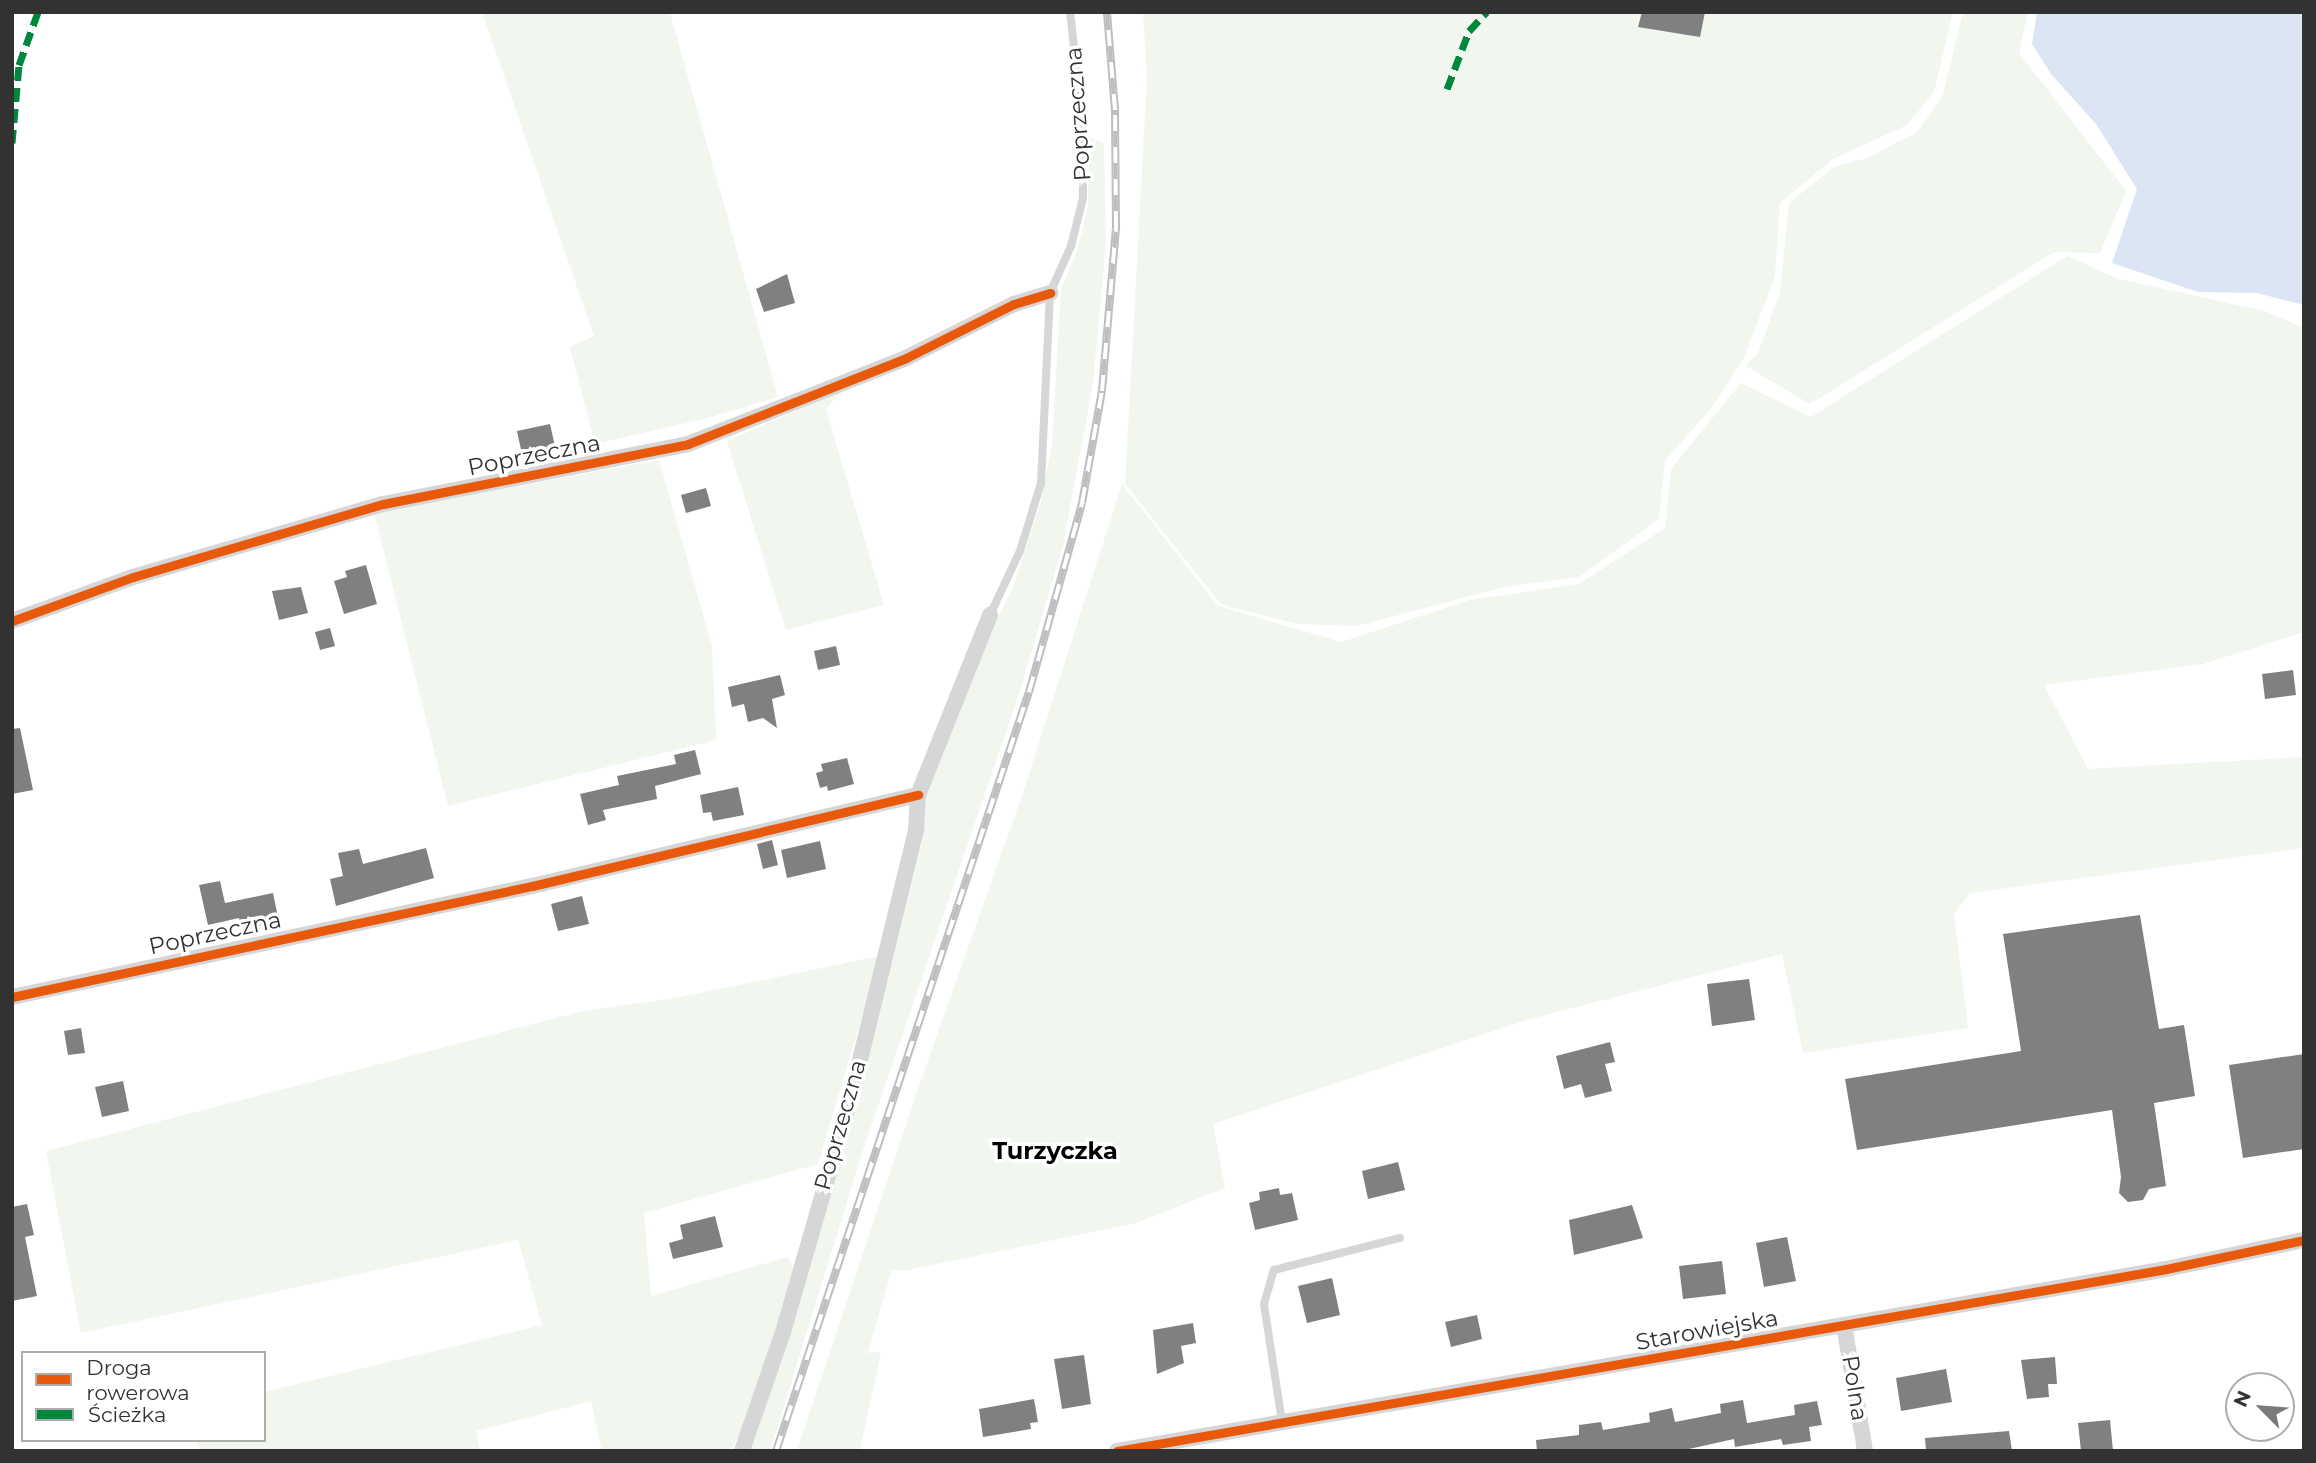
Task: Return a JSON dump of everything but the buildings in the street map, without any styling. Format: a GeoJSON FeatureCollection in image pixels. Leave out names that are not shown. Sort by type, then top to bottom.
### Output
{"type":"FeatureCollection","features":[{"type":"Feature","properties":{"kind":"street","name":"Poprzeczna"},"geometry":{"type":"LineString","coordinates":[[12,621],[133,577],[383,504],[688,444],[906,358],[1014,304],[1050,293]]}},
{"type":"Feature","properties":{"kind":"street","name":"Poprzeczna"},"geometry":{"type":"LineString","coordinates":[[742,1451],[783,1332],[851,1097],[916,830],[918,795],[990,615]]}},
{"type":"Feature","properties":{"kind":"street","name":"Poprzeczna"},"geometry":{"type":"LineString","coordinates":[[12,997],[532,886],[918,795]]}},
{"type":"Feature","properties":{"kind":"street","name":"Starowiejska"},"geometry":{"type":"LineString","coordinates":[[1117,1451],[1282,1425],[2166,1269],[2304,1240]]}},
{"type":"Feature","properties":{"kind":"street","name":"Polna"},"geometry":{"type":"LineString","coordinates":[[1844,1325],[1865,1451]]}},
{"type":"Feature","properties":{"kind":"lane","name":"Poprzeczna"},"geometry":{"type":"LineString","coordinates":[[990,615],[1020,551],[1041,483],[1050,293],[1071,246],[1083,198],[1083,127],[1070,12]]}},
{"type":"Feature","properties":{"kind":"lane"},"geometry":{"type":"LineString","coordinates":[[1282,1425],[1264,1304],[1274,1270],[1400,1238]]}},
{"type":"Feature","properties":{"kind":"shaded area"},"geometry":{"type":"Polygon","coordinates":[[[482,12],[670,13],[778,397],[708,418],[595,444],[570,347],[594,336],[482,12]]]}},
{"type":"Feature","properties":{"kind":"shaded area"},"geometry":{"type":"Polygon","coordinates":[[[1143,12],[1953,12],[1934,92],[1907,125],[1833,159],[1780,203],[1775,276],[1744,358],[1713,406],[1665,461],[1659,519],[1579,577],[1504,587],[1357,626],[1297,624],[1221,604],[1125,484],[1147,78],[1143,12]]]}},
{"type":"Feature","properties":{"kind":"shaded area"},"geometry":{"type":"Polygon","coordinates":[[[1963,12],[2028,12],[2019,53],[2126,191],[2100,253],[2054,252],[1810,404],[1746,366],[1758,353],[1780,293],[1789,203],[1834,167],[1867,158],[1917,132],[1942,98],[1963,12]]]}},
{"type":"Feature","properties":{"kind":"shaded area"},"geometry":{"type":"Polygon","coordinates":[[[1089,137],[1104,143],[1106,243],[1093,384],[1063,545],[1019,694],[863,1150],[770,1451],[751,1451],[796,1314],[884,996],[922,844],[925,799],[983,646],[1013,588],[1041,501],[1052,445],[1061,288],[1076,255],[1088,207],[1089,137]]]}},
{"type":"Feature","properties":{"kind":"shaded area"},"geometry":{"type":"Polygon","coordinates":[[[2067,256],[2118,279],[2265,311],[2304,328],[2304,632],[2203,664],[2044,685],[2088,769],[2304,757],[2304,848],[1970,893],[1954,914],[1968,1028],[1803,1053],[1782,954],[1530,1019],[1213,1124],[1225,1188],[1136,1223],[903,1271],[892,1269],[868,1353],[881,1352],[860,1451],[797,1451],[921,1080],[1022,796],[1122,484],[1218,606],[1341,642],[1470,600],[1579,584],[1665,528],[1671,469],[1741,383],[1811,417],[2067,256]]]}},
{"type":"Feature","properties":{"kind":"shaded area"},"geometry":{"type":"Polygon","coordinates":[[[843,390],[826,409],[884,605],[786,630],[727,441],[843,390]]]}},
{"type":"Feature","properties":{"kind":"shaded area"},"geometry":{"type":"Polygon","coordinates":[[[659,460],[712,646],[716,740],[448,806],[374,513],[659,460]]]}},
{"type":"Feature","properties":{"kind":"shaded area"},"geometry":{"type":"Polygon","coordinates":[[[880,956],[818,1164],[644,1213],[651,1296],[788,1257],[793,1269],[755,1397],[732,1451],[602,1451],[591,1401],[476,1431],[480,1451],[200,1451],[198,1442],[266,1442],[266,1392],[542,1325],[518,1240],[81,1333],[46,1151],[583,1011],[675,998],[880,956]]]}},
{"type":"Feature","properties":{"kind":"water"},"geometry":{"type":"Polygon","coordinates":[[[2037,12],[2304,12],[2304,305],[2257,293],[2198,292],[2112,263],[2137,189],[2096,124],[2051,74],[2032,44],[2037,12]]]}},
{"type":"Feature","properties":{"kind":"railway"},"geometry":{"type":"LineString","coordinates":[[776,1451],[1029,692],[1082,503],[1102,391],[1116,227],[1115,110],[1107,12]]}},
{"type":"Feature","properties":{"kind":"marked path"},"geometry":{"type":"LineString","coordinates":[[12,143],[19,65],[38,12]]}},
{"type":"Feature","properties":{"kind":"marked path"},"geometry":{"type":"LineString","coordinates":[[1447,89],[1469,31],[1487,12]]}},
{"type":"Feature","properties":{"kind":"cycle path"},"geometry":{"type":"LineString","coordinates":[[12,621],[133,577],[383,504],[688,444],[906,358],[1014,304],[1050,293]]}},
{"type":"Feature","properties":{"kind":"cycle path"},"geometry":{"type":"LineString","coordinates":[[12,997],[532,886],[918,795]]}},
{"type":"Feature","properties":{"kind":"cycle path"},"geometry":{"type":"LineString","coordinates":[[1117,1451],[2166,1269],[2304,1240]]}},
{"type":"Feature","properties":{"kind":"district","name":"Turzyczka"},"geometry":{"type":"Point","coordinates":[1055,1151]}}]}
